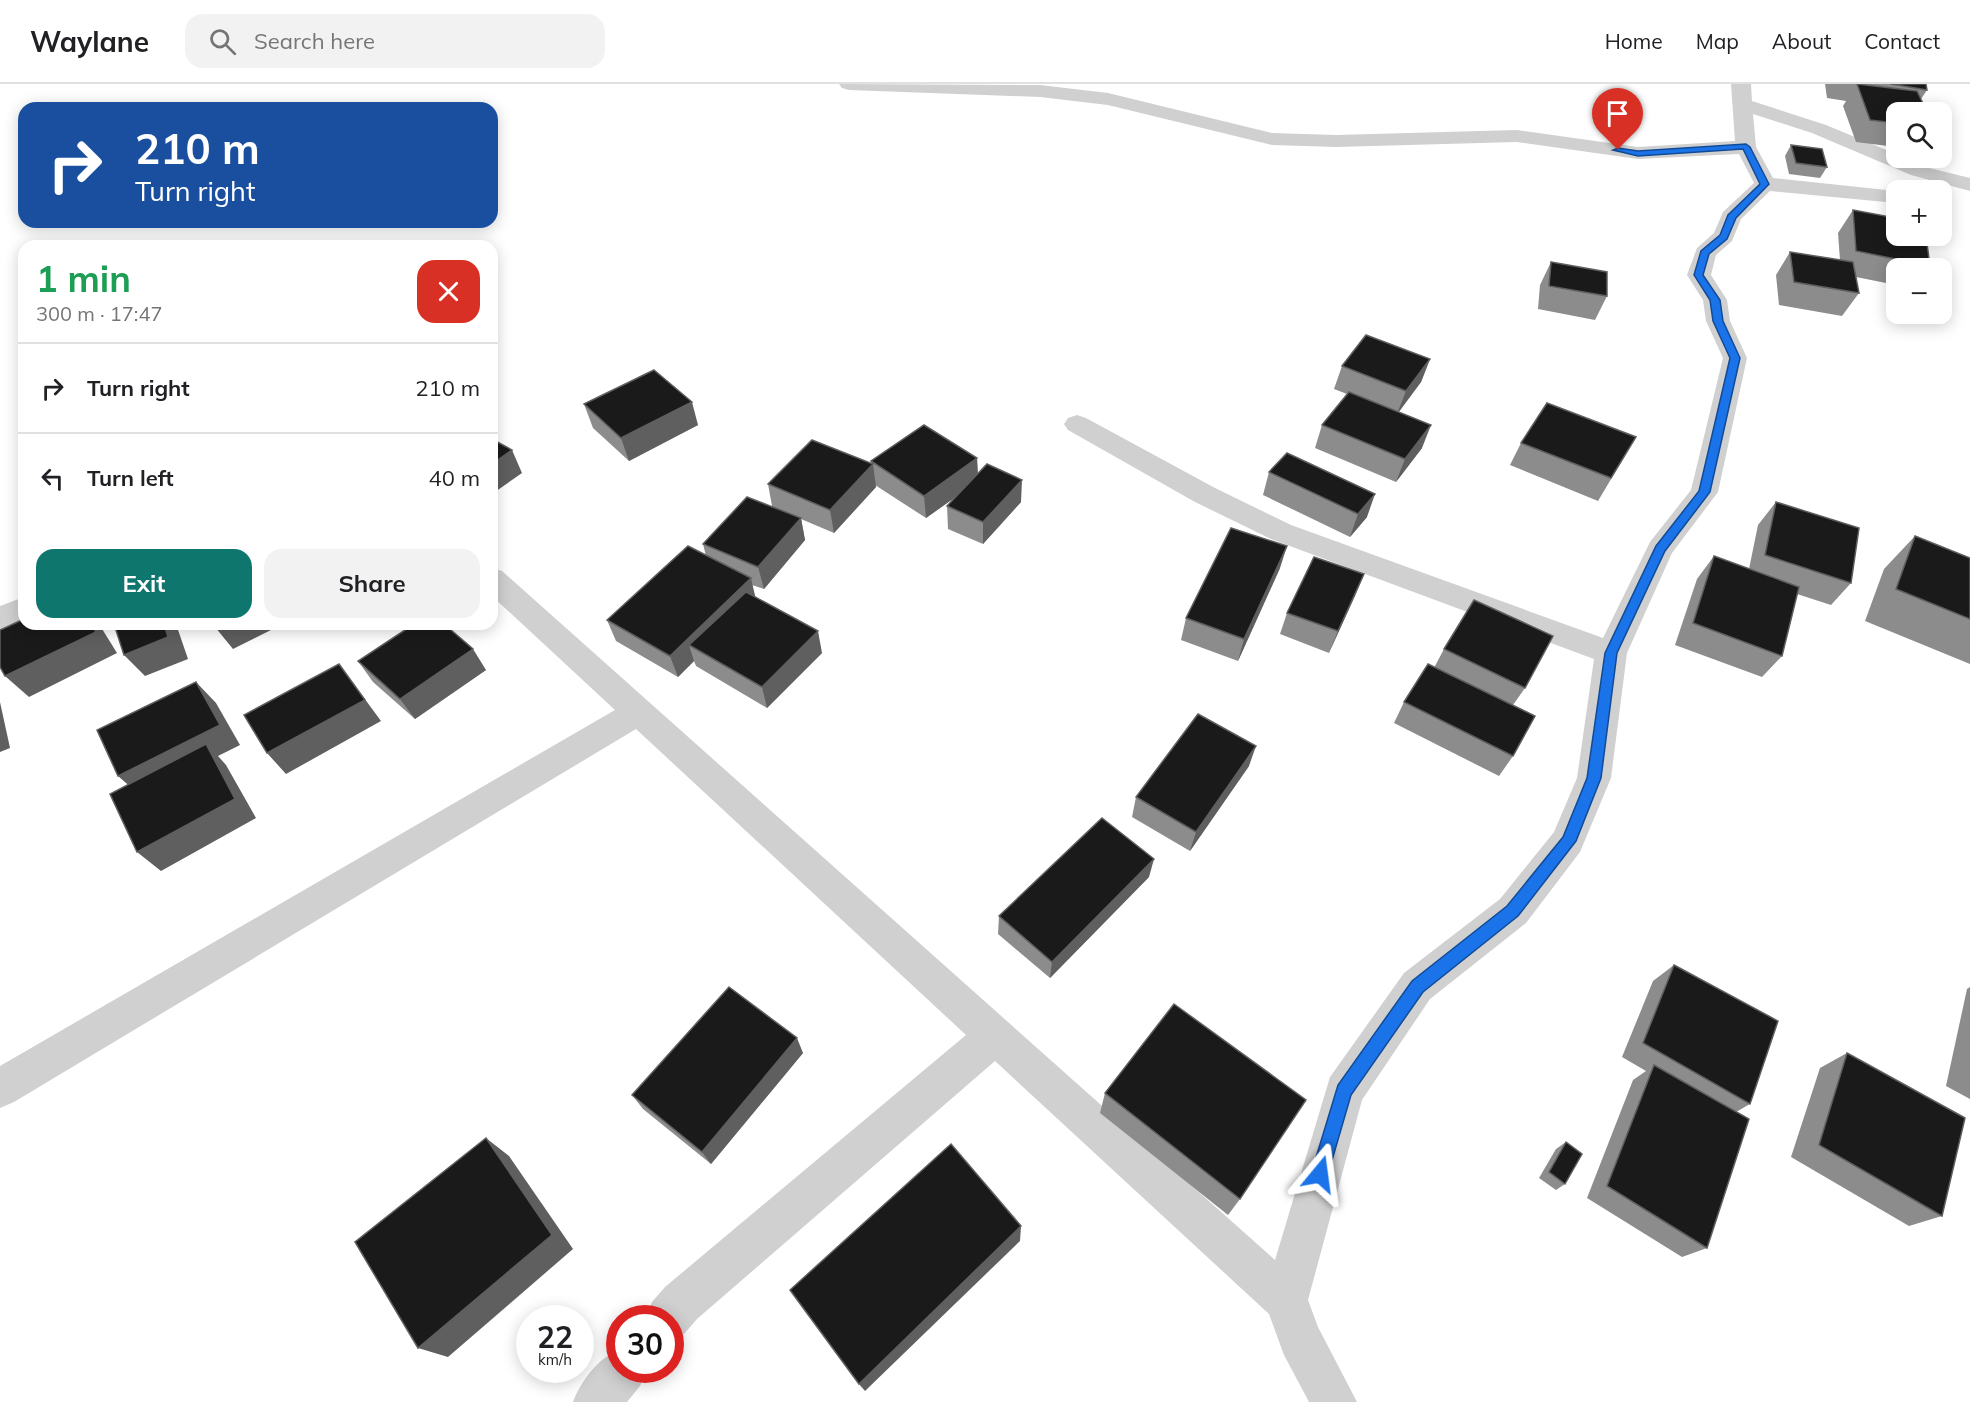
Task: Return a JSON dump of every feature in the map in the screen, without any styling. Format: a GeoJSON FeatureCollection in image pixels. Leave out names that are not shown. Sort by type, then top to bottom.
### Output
{"type":"FeatureCollection","features":[{"type":"Feature","properties":{"kind":"street"},"geometry":{"type":"LineString","coordinates":[[849,84],[1040,91],[1108,99],[1272,139],[1336,141],[1517,136],[1638,153],[1746,147]]}},
{"type":"Feature","properties":{"kind":"street"},"geometry":{"type":"LineString","coordinates":[[1765,184],[1746,147],[1742,94],[1918,171],[1967,198]]}},
{"type":"Feature","properties":{"kind":"street"},"geometry":{"type":"LineString","coordinates":[[1286,1300],[1344,1091],[1418,986],[1513,911],[1569,841],[1594,778],[1611,653],[1660,549],[1704,492],[1735,358],[1718,321],[1715,300],[1699,275],[1705,253],[1724,237],[1731,217],[1765,184],[1886,196]]}},
{"type":"Feature","properties":{"kind":"street"},"geometry":{"type":"LineString","coordinates":[[1077,424],[1205,495],[1281,532],[1611,653]]}},
{"type":"Feature","properties":{"kind":"street"},"geometry":{"type":"LineString","coordinates":[[498,584],[1286,1300],[1300,1339],[1334,1402]]}},
{"type":"Feature","properties":{"kind":"street"},"geometry":{"type":"LineString","coordinates":[[0,620],[18,611]]}},
{"type":"Feature","properties":{"kind":"street"},"geometry":{"type":"LineString","coordinates":[[0,1088],[638,712]]}},
{"type":"Feature","properties":{"kind":"street"},"geometry":{"type":"LineString","coordinates":[[679,1305],[995,1036]]}},
{"type":"Feature","properties":{"kind":"street"},"geometry":{"type":"LineString","coordinates":[[596,1402],[613,1383]]}},
{"type":"Feature","properties":{"kind":"building"},"geometry":{"type":"Polygon","coordinates":[[[1857,84],[1917,91],[1922,102],[1886,102],[1886,122],[1870,120],[1857,84]]]}},
{"type":"Feature","properties":{"kind":"building"},"geometry":{"type":"Polygon","coordinates":[[[1891,84],[1926,84],[1927,90],[1891,84]]]}},
{"type":"Feature","properties":{"kind":"building"},"geometry":{"type":"Polygon","coordinates":[[[1791,145],[1822,149],[1827,167],[1796,163],[1791,145]]]}},
{"type":"Feature","properties":{"kind":"building"},"geometry":{"type":"Polygon","coordinates":[[[1853,210],[1886,216],[1886,246],[1927,246],[1929,258],[1891,258],[1856,251],[1853,210]]]}},
{"type":"Feature","properties":{"kind":"building"},"geometry":{"type":"Polygon","coordinates":[[[1790,252],[1853,262],[1859,293],[1794,282],[1790,252]]]}},
{"type":"Feature","properties":{"kind":"building"},"geometry":{"type":"Polygon","coordinates":[[[1551,262],[1607,272],[1607,296],[1549,286],[1551,262]]]}},
{"type":"Feature","properties":{"kind":"building"},"geometry":{"type":"Polygon","coordinates":[[[1366,335],[1430,359],[1406,391],[1342,366],[1366,335]]]}},
{"type":"Feature","properties":{"kind":"building"},"geometry":{"type":"Polygon","coordinates":[[[654,370],[692,402],[621,438],[584,404],[654,370]]]}},
{"type":"Feature","properties":{"kind":"building"},"geometry":{"type":"Polygon","coordinates":[[[1349,392],[1431,425],[1405,459],[1322,425],[1349,392]]]}},
{"type":"Feature","properties":{"kind":"building"},"geometry":{"type":"Polygon","coordinates":[[[1547,403],[1636,437],[1611,478],[1521,443],[1547,403]]]}},
{"type":"Feature","properties":{"kind":"building"},"geometry":{"type":"Polygon","coordinates":[[[924,425],[977,458],[924,496],[871,461],[924,425]]]}},
{"type":"Feature","properties":{"kind":"building"},"geometry":{"type":"Polygon","coordinates":[[[812,440],[873,464],[830,510],[768,484],[812,440]]]}},
{"type":"Feature","properties":{"kind":"building"},"geometry":{"type":"Polygon","coordinates":[[[498,442],[512,450],[498,460],[498,442]]]}},
{"type":"Feature","properties":{"kind":"building"},"geometry":{"type":"Polygon","coordinates":[[[1287,453],[1375,494],[1358,514],[1269,472],[1287,453]]]}},
{"type":"Feature","properties":{"kind":"building"},"geometry":{"type":"Polygon","coordinates":[[[987,464],[1022,480],[983,522],[947,506],[987,464]]]}},
{"type":"Feature","properties":{"kind":"building"},"geometry":{"type":"Polygon","coordinates":[[[747,497],[801,518],[758,567],[703,544],[747,497]]]}},
{"type":"Feature","properties":{"kind":"building"},"geometry":{"type":"Polygon","coordinates":[[[1776,502],[1859,528],[1851,583],[1765,555],[1776,502]]]}},
{"type":"Feature","properties":{"kind":"building"},"geometry":{"type":"Polygon","coordinates":[[[1231,528],[1287,546],[1244,639],[1186,618],[1231,528]]]}},
{"type":"Feature","properties":{"kind":"building"},"geometry":{"type":"Polygon","coordinates":[[[1915,536],[1970,558],[1970,619],[1896,589],[1915,536]]]}},
{"type":"Feature","properties":{"kind":"building"},"geometry":{"type":"Polygon","coordinates":[[[688,546],[751,578],[670,656],[607,620],[688,546]]]}},
{"type":"Feature","properties":{"kind":"building"},"geometry":{"type":"Polygon","coordinates":[[[1714,556],[1799,587],[1782,656],[1693,623],[1714,556]]]}},
{"type":"Feature","properties":{"kind":"building"},"geometry":{"type":"Polygon","coordinates":[[[1314,557],[1364,574],[1338,631],[1287,613],[1314,557]]]}},
{"type":"Feature","properties":{"kind":"building"},"geometry":{"type":"Polygon","coordinates":[[[746,592],[818,631],[762,687],[689,645],[746,592]]]}},
{"type":"Feature","properties":{"kind":"building"},"geometry":{"type":"Polygon","coordinates":[[[1474,600],[1553,636],[1525,688],[1444,649],[1474,600]]]}},
{"type":"Feature","properties":{"kind":"building"},"geometry":{"type":"Polygon","coordinates":[[[18,622],[18,630],[95,630],[96,632],[5,676],[0,667],[0,630],[18,622]]]}},
{"type":"Feature","properties":{"kind":"building"},"geometry":{"type":"Polygon","coordinates":[[[116,630],[166,630],[168,637],[124,655],[116,630]]]}},
{"type":"Feature","properties":{"kind":"building"},"geometry":{"type":"Polygon","coordinates":[[[405,630],[451,630],[473,649],[400,699],[358,661],[405,630]]]}},
{"type":"Feature","properties":{"kind":"building"},"geometry":{"type":"Polygon","coordinates":[[[339,664],[365,700],[267,753],[244,715],[339,664]]]}},
{"type":"Feature","properties":{"kind":"building"},"geometry":{"type":"Polygon","coordinates":[[[1428,664],[1535,716],[1513,756],[1404,702],[1428,664]]]}},
{"type":"Feature","properties":{"kind":"building"},"geometry":{"type":"Polygon","coordinates":[[[196,682],[220,725],[118,776],[97,730],[196,682]]]}},
{"type":"Feature","properties":{"kind":"building"},"geometry":{"type":"Polygon","coordinates":[[[1198,714],[1256,746],[1196,832],[1136,797],[1198,714]]]}},
{"type":"Feature","properties":{"kind":"building"},"geometry":{"type":"Polygon","coordinates":[[[206,744],[235,799],[137,852],[110,794],[206,744]]]}},
{"type":"Feature","properties":{"kind":"building"},"geometry":{"type":"Polygon","coordinates":[[[1102,818],[1154,859],[1052,962],[999,916],[1102,818]]]}},
{"type":"Feature","properties":{"kind":"building"},"geometry":{"type":"Polygon","coordinates":[[[1674,965],[1778,1021],[1750,1104],[1643,1043],[1674,965]]]}},
{"type":"Feature","properties":{"kind":"building"},"geometry":{"type":"Polygon","coordinates":[[[729,987],[797,1038],[702,1152],[632,1095],[729,987]]]}},
{"type":"Feature","properties":{"kind":"building"},"geometry":{"type":"Polygon","coordinates":[[[1174,1004],[1306,1100],[1240,1199],[1105,1093],[1174,1004]]]}},
{"type":"Feature","properties":{"kind":"building"},"geometry":{"type":"Polygon","coordinates":[[[1847,1053],[1965,1118],[1942,1216],[1819,1145],[1847,1053]]]}},
{"type":"Feature","properties":{"kind":"building"},"geometry":{"type":"Polygon","coordinates":[[[1654,1065],[1749,1119],[1707,1248],[1607,1186],[1654,1065]]]}},
{"type":"Feature","properties":{"kind":"building"},"geometry":{"type":"Polygon","coordinates":[[[486,1138],[552,1235],[418,1348],[355,1242],[486,1138]]]}},
{"type":"Feature","properties":{"kind":"building"},"geometry":{"type":"Polygon","coordinates":[[[1566,1142],[1582,1154],[1565,1184],[1549,1172],[1566,1142]]]}},
{"type":"Feature","properties":{"kind":"building"},"geometry":{"type":"Polygon","coordinates":[[[951,1144],[1021,1226],[859,1384],[790,1290],[951,1144]]]}},
{"type":"Feature","properties":{"kind":"route"},"geometry":{"type":"LineString","coordinates":[[1320,1174],[1344,1091],[1418,986],[1513,911],[1569,841],[1594,778],[1611,653],[1660,549],[1704,492],[1735,358],[1718,321],[1715,300],[1699,275],[1705,253],[1724,237],[1731,217],[1765,184],[1746,147],[1638,153],[1618,150]]}}]}
